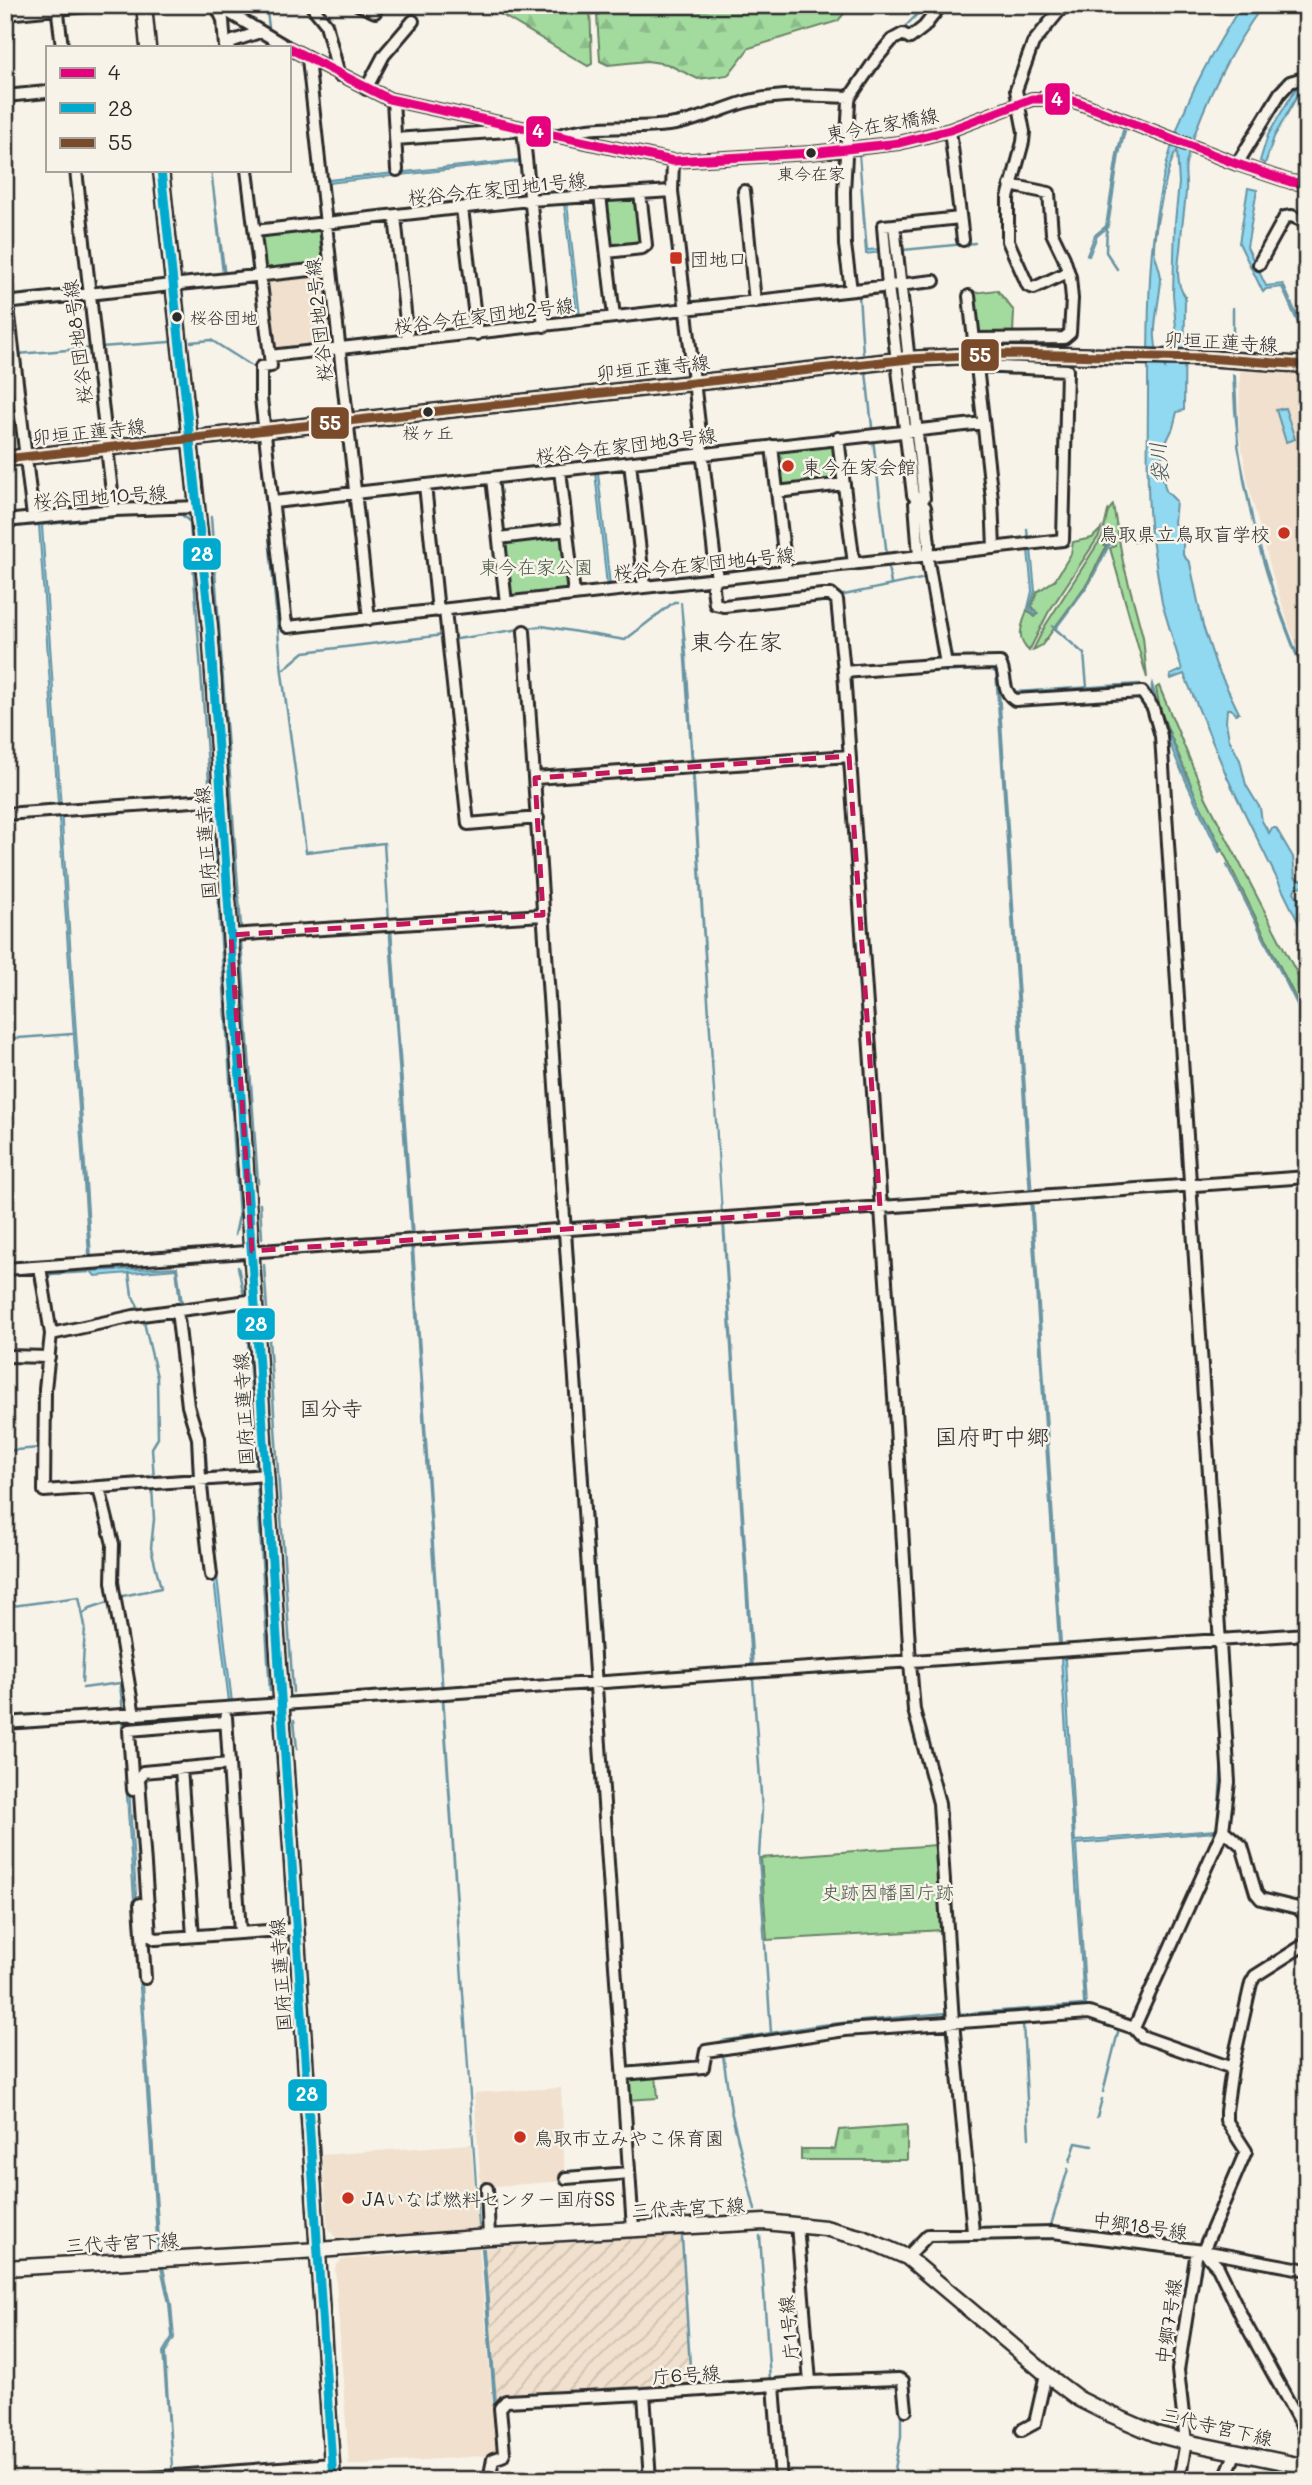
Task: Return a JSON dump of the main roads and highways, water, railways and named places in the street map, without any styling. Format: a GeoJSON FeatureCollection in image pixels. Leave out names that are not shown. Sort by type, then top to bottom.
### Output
{"type":"FeatureCollection","features":[{"type":"Feature","properties":{"kind":"main road"},"geometry":{"type":"LineString","coordinates":[[144,5],[148,46]]}},
{"type":"Feature","properties":{"kind":"main road","name":"国府正蓮寺線"},"geometry":{"type":"LineString","coordinates":[[161,172],[210,628],[296,1929],[320,2250],[333,2480]]}},
{"type":"Feature","properties":{"kind":"main road","name":"卯垣正蓮寺線"},"geometry":{"type":"LineString","coordinates":[[5,459],[903,360],[1122,356],[1307,365]]}},
{"type":"Feature","properties":{"kind":"main road","name":"三代寺宮下線"},"geometry":{"type":"LineString","coordinates":[[5,2269],[765,2222],[825,2228],[863,2238],[907,2257],[1046,2374],[1079,2399],[1103,2411],[1156,2434],[1306,2466]]}},
{"type":"Feature","properties":{"kind":"water","name":"袋川"},"geometry":{"type":"Polygon","coordinates":[[[1245,5],[1263,5],[1239,41],[1207,102],[1186,164],[1178,269],[1179,283],[1185,296],[1184,410],[1177,412],[1163,449],[1161,471],[1166,491],[1176,501],[1174,523],[1183,540],[1183,555],[1190,563],[1203,626],[1216,665],[1239,713],[1227,709],[1229,739],[1240,760],[1246,785],[1260,808],[1262,821],[1269,833],[1272,828],[1276,828],[1293,857],[1295,877],[1307,880],[1307,886],[1296,887],[1294,892],[1307,904],[1307,940],[1228,779],[1184,674],[1171,679],[1170,675],[1182,670],[1162,603],[1152,539],[1134,542],[1151,535],[1148,481],[1148,326],[1151,260],[1159,196],[1166,164],[1188,102],[1236,14],[1245,5]],[[1177,151],[1166,182],[1154,249],[1161,280],[1155,325],[1156,347],[1165,368],[1175,341],[1176,328],[1173,294],[1179,183],[1177,151]]]}},
{"type":"Feature","properties":{"kind":"water"},"geometry":{"type":"Polygon","coordinates":[[[1299,83],[1304,84],[1274,137],[1265,164],[1260,161],[1268,135],[1299,83]]]}},
{"type":"Feature","properties":{"kind":"water"},"geometry":{"type":"Polygon","coordinates":[[[1123,130],[1125,131],[1108,227],[1097,236],[1089,256],[1087,255],[1095,235],[1106,226],[1123,130]]]}},
{"type":"Feature","properties":{"kind":"water"},"geometry":{"type":"Polygon","coordinates":[[[859,153],[867,250],[881,249],[882,252],[866,254],[859,153]]]}},
{"type":"Feature","properties":{"kind":"water"},"geometry":{"type":"Polygon","coordinates":[[[519,162],[329,183],[329,180],[519,162]]]}},
{"type":"Feature","properties":{"kind":"water"},"geometry":{"type":"Polygon","coordinates":[[[211,172],[225,275],[223,275],[211,172]]]}},
{"type":"Feature","properties":{"kind":"water"},"geometry":{"type":"Polygon","coordinates":[[[1248,188],[1257,190],[1247,247],[1266,286],[1283,284],[1307,338],[1307,344],[1282,287],[1266,289],[1263,292],[1239,243],[1248,188]]]}},
{"type":"Feature","properties":{"kind":"water"},"geometry":{"type":"Polygon","coordinates":[[[564,203],[567,203],[580,316],[577,316],[564,203]]]}},
{"type":"Feature","properties":{"kind":"water"},"geometry":{"type":"Polygon","coordinates":[[[888,248],[894,248],[942,668],[948,670],[993,667],[998,673],[1059,1644],[996,673],[991,669],[946,672],[940,669],[922,562],[888,248]]]}},
{"type":"Feature","properties":{"kind":"water"},"geometry":{"type":"Polygon","coordinates":[[[1235,375],[1238,436],[1235,416],[1235,375]]]}},
{"type":"Feature","properties":{"kind":"water"},"geometry":{"type":"Polygon","coordinates":[[[1285,408],[1295,439],[1286,442],[1276,410],[1285,408]]]}},
{"type":"Feature","properties":{"kind":"water"},"geometry":{"type":"Polygon","coordinates":[[[1240,455],[1254,527],[1273,590],[1307,681],[1265,569],[1255,532],[1246,494],[1240,455]]]}},
{"type":"Feature","properties":{"kind":"water"},"geometry":{"type":"Polygon","coordinates":[[[595,472],[598,472],[610,586],[607,586],[595,472]]]}},
{"type":"Feature","properties":{"kind":"water"},"geometry":{"type":"Polygon","coordinates":[[[117,515],[42,525],[89,1256],[39,525],[5,526],[117,515]]]}},
{"type":"Feature","properties":{"kind":"water"},"geometry":{"type":"Polygon","coordinates":[[[1031,549],[1035,591],[1030,607],[1037,613],[1035,615],[1028,608],[1032,591],[1028,550],[1031,549]]]}},
{"type":"Feature","properties":{"kind":"water"},"geometry":{"type":"Polygon","coordinates":[[[681,602],[686,653],[722,1213],[681,602]]]}},
{"type":"Feature","properties":{"kind":"water"},"geometry":{"type":"Polygon","coordinates":[[[1152,684],[1160,713],[1221,851],[1219,852],[1168,739],[1153,696],[1152,684]]]}},
{"type":"Feature","properties":{"kind":"water"},"geometry":{"type":"Polygon","coordinates":[[[389,926],[391,927],[413,1236],[411,1236],[389,926]]]}},
{"type":"Feature","properties":{"kind":"water"},"geometry":{"type":"Polygon","coordinates":[[[724,1222],[753,1667],[751,1667],[724,1222]]]}},
{"type":"Feature","properties":{"kind":"water"},"geometry":{"type":"Polygon","coordinates":[[[411,1244],[413,1245],[479,2228],[411,1244]]]}},
{"type":"Feature","properties":{"kind":"water"},"geometry":{"type":"Polygon","coordinates":[[[177,1267],[180,1304],[176,1269],[95,1276],[91,1271],[177,1267]]]}},
{"type":"Feature","properties":{"kind":"water"},"geometry":{"type":"Polygon","coordinates":[[[181,1313],[184,1313],[194,1406],[206,1452],[210,1518],[232,1702],[229,1702],[181,1313]]]}},
{"type":"Feature","properties":{"kind":"water"},"geometry":{"type":"Polygon","coordinates":[[[1061,1658],[1065,1659],[1075,1841],[1216,1832],[1076,1844],[1086,2005],[1084,2004],[1061,1658]]]}},
{"type":"Feature","properties":{"kind":"water"},"geometry":{"type":"Polygon","coordinates":[[[215,1717],[215,1720],[125,1729],[158,2253],[122,1723],[215,1717]]]}},
{"type":"Feature","properties":{"kind":"water"},"geometry":{"type":"Polygon","coordinates":[[[482,2249],[500,2453],[495,2480],[498,2452],[482,2249]]]}},
{"type":"Feature","properties":{"kind":"water"},"geometry":{"type":"Polygon","coordinates":[[[163,2267],[171,2304],[174,2338],[165,2353],[173,2480],[163,2352],[172,2337],[169,2304],[161,2268],[163,2267]]]}},
{"type":"Feature","properties":{"kind":"waterway"},"geometry":{"type":"LineString","coordinates":[[266,5],[269,27]]}},
{"type":"Feature","properties":{"kind":"waterway"},"geometry":{"type":"LineString","coordinates":[[901,31],[926,5]]}},
{"type":"Feature","properties":{"kind":"waterway"},"geometry":{"type":"LineString","coordinates":[[1021,55],[1038,26],[1057,5]]}},
{"type":"Feature","properties":{"kind":"waterway"},"geometry":{"type":"LineString","coordinates":[[1107,226],[1106,252],[1117,269]]}},
{"type":"Feature","properties":{"kind":"waterway"},"geometry":{"type":"LineString","coordinates":[[903,250],[975,243]]}},
{"type":"Feature","properties":{"kind":"waterway"},"geometry":{"type":"LineString","coordinates":[[859,295],[863,353]]}},
{"type":"Feature","properties":{"kind":"waterway"},"geometry":{"type":"LineString","coordinates":[[1233,308],[1233,347]]}},
{"type":"Feature","properties":{"kind":"waterway"},"geometry":{"type":"LineString","coordinates":[[191,342],[211,340],[255,368],[259,427]]}},
{"type":"Feature","properties":{"kind":"waterway"},"geometry":{"type":"LineString","coordinates":[[100,347],[170,342]]}},
{"type":"Feature","properties":{"kind":"waterway"},"geometry":{"type":"LineString","coordinates":[[17,354],[94,348]]}},
{"type":"Feature","properties":{"kind":"waterway"},"geometry":{"type":"LineString","coordinates":[[866,372],[872,427]]}},
{"type":"Feature","properties":{"kind":"waterway"},"geometry":{"type":"LineString","coordinates":[[873,439],[887,556]]}},
{"type":"Feature","properties":{"kind":"waterway"},"geometry":{"type":"LineString","coordinates":[[260,441],[282,673],[306,852],[384,843],[389,921]]}},
{"type":"Feature","properties":{"kind":"waterway"},"geometry":{"type":"LineString","coordinates":[[116,516],[181,514],[190,522],[210,794]]}},
{"type":"Feature","properties":{"kind":"waterway"},"geometry":{"type":"LineString","coordinates":[[211,517],[241,927]]}},
{"type":"Feature","properties":{"kind":"waterway"},"geometry":{"type":"LineString","coordinates":[[1027,529],[1028,539]]}},
{"type":"Feature","properties":{"kind":"waterway"},"geometry":{"type":"LineString","coordinates":[[1106,545],[1113,544]]}},
{"type":"Feature","properties":{"kind":"waterway"},"geometry":{"type":"LineString","coordinates":[[1055,629],[1090,582],[1109,545]]}},
{"type":"Feature","properties":{"kind":"waterway"},"geometry":{"type":"LineString","coordinates":[[888,566],[891,584]]}},
{"type":"Feature","properties":{"kind":"waterway"},"geometry":{"type":"LineString","coordinates":[[839,596],[926,578]]}},
{"type":"Feature","properties":{"kind":"waterway"},"geometry":{"type":"LineString","coordinates":[[528,628],[542,626],[625,640],[677,602]]}},
{"type":"Feature","properties":{"kind":"waterway"},"geometry":{"type":"LineString","coordinates":[[1052,626],[1084,654],[1087,687]]}},
{"type":"Feature","properties":{"kind":"waterway"},"geometry":{"type":"LineString","coordinates":[[451,640],[520,629]]}},
{"type":"Feature","properties":{"kind":"waterway"},"geometry":{"type":"LineString","coordinates":[[284,669],[304,652],[444,635]]}},
{"type":"Feature","properties":{"kind":"waterway"},"geometry":{"type":"LineString","coordinates":[[837,654],[841,707]]}},
{"type":"Feature","properties":{"kind":"waterway"},"geometry":{"type":"LineString","coordinates":[[1016,692],[1139,684]]}},
{"type":"Feature","properties":{"kind":"waterway"},"geometry":{"type":"LineString","coordinates":[[1156,743],[1175,1045]]}},
{"type":"Feature","properties":{"kind":"waterway"},"geometry":{"type":"LineString","coordinates":[[212,804],[239,1216],[235,1235]]}},
{"type":"Feature","properties":{"kind":"waterway"},"geometry":{"type":"LineString","coordinates":[[1227,865],[1307,1024]]}},
{"type":"Feature","properties":{"kind":"waterway"},"geometry":{"type":"LineString","coordinates":[[855,905],[863,1024]]}},
{"type":"Feature","properties":{"kind":"waterway"},"geometry":{"type":"LineString","coordinates":[[241,942],[258,1183]]}},
{"type":"Feature","properties":{"kind":"waterway"},"geometry":{"type":"LineString","coordinates":[[5,1039],[72,1034]]}},
{"type":"Feature","properties":{"kind":"waterway"},"geometry":{"type":"LineString","coordinates":[[869,1110],[875,1201]]}},
{"type":"Feature","properties":{"kind":"waterway"},"geometry":{"type":"LineString","coordinates":[[564,1130],[570,1223]]}},
{"type":"Feature","properties":{"kind":"waterway"},"geometry":{"type":"LineString","coordinates":[[1182,1144],[1183,1151]]}},
{"type":"Feature","properties":{"kind":"waterway"},"geometry":{"type":"LineString","coordinates":[[1183,1162],[1185,1180]]}},
{"type":"Feature","properties":{"kind":"waterway"},"geometry":{"type":"LineString","coordinates":[[1185,1192],[1188,1235]]}},
{"type":"Feature","properties":{"kind":"waterway"},"geometry":{"type":"LineString","coordinates":[[260,1204],[262,1238]]}},
{"type":"Feature","properties":{"kind":"waterway"},"geometry":{"type":"LineString","coordinates":[[572,1236],[602,1675]]}},
{"type":"Feature","properties":{"kind":"waterway"},"geometry":{"type":"LineString","coordinates":[[264,1265],[293,1692]]}},
{"type":"Feature","properties":{"kind":"waterway"},"geometry":{"type":"LineString","coordinates":[[238,1267],[244,1296]]}},
{"type":"Feature","properties":{"kind":"waterway"},"geometry":{"type":"LineString","coordinates":[[48,1276],[89,1272]]}},
{"type":"Feature","properties":{"kind":"waterway"},"geometry":{"type":"LineString","coordinates":[[129,1273],[132,1295],[141,1312]]}},
{"type":"Feature","properties":{"kind":"waterway"},"geometry":{"type":"LineString","coordinates":[[246,1307],[256,1469]]}},
{"type":"Feature","properties":{"kind":"waterway"},"geometry":{"type":"LineString","coordinates":[[143,1318],[157,1377],[158,1438],[152,1448],[154,1481]]}},
{"type":"Feature","properties":{"kind":"waterway"},"geometry":{"type":"LineString","coordinates":[[1195,1342],[1199,1409]]}},
{"type":"Feature","properties":{"kind":"waterway"},"geometry":{"type":"LineString","coordinates":[[1200,1421],[1201,1430]]}},
{"type":"Feature","properties":{"kind":"waterway"},"geometry":{"type":"LineString","coordinates":[[5,1451],[39,1448]]}},
{"type":"Feature","properties":{"kind":"waterway"},"geometry":{"type":"LineString","coordinates":[[1203,1469],[1208,1545]]}},
{"type":"Feature","properties":{"kind":"waterway"},"geometry":{"type":"LineString","coordinates":[[257,1481],[270,1691]]}},
{"type":"Feature","properties":{"kind":"waterway"},"geometry":{"type":"LineString","coordinates":[[118,1597],[161,1588],[151,1548],[154,1519],[152,1488]]}},
{"type":"Feature","properties":{"kind":"waterway"},"geometry":{"type":"LineString","coordinates":[[1209,1553],[1214,1637]]}},
{"type":"Feature","properties":{"kind":"waterway"},"geometry":{"type":"LineString","coordinates":[[5,1607],[79,1597],[85,1626],[82,1682]]}},
{"type":"Feature","properties":{"kind":"waterway"},"geometry":{"type":"LineString","coordinates":[[83,1614],[90,1608],[111,1601]]}},
{"type":"Feature","properties":{"kind":"waterway"},"geometry":{"type":"LineString","coordinates":[[753,1679],[762,1809],[759,1856],[771,2033]]}},
{"type":"Feature","properties":{"kind":"waterway"},"geometry":{"type":"LineString","coordinates":[[83,1688],[120,1683],[123,1713]]}},
{"type":"Feature","properties":{"kind":"waterway"},"geometry":{"type":"LineString","coordinates":[[602,1691],[628,2068]]}},
{"type":"Feature","properties":{"kind":"waterway"},"geometry":{"type":"LineString","coordinates":[[294,1720],[297,1749]]}},
{"type":"Feature","properties":{"kind":"waterway"},"geometry":{"type":"LineString","coordinates":[[1218,1823],[1222,1760]]}},
{"type":"Feature","properties":{"kind":"waterway"},"geometry":{"type":"LineString","coordinates":[[960,2014],[1083,2005]]}},
{"type":"Feature","properties":{"kind":"waterway"},"geometry":{"type":"LineString","coordinates":[[722,2041],[821,2025],[946,2013]]}},
{"type":"Feature","properties":{"kind":"waterway"},"geometry":{"type":"LineString","coordinates":[[1023,2022],[1029,2138]]}},
{"type":"Feature","properties":{"kind":"waterway"},"geometry":{"type":"LineString","coordinates":[[1103,2092],[1118,2032]]}},
{"type":"Feature","properties":{"kind":"waterway"},"geometry":{"type":"LineString","coordinates":[[723,2055],[731,2111],[755,2210]]}},
{"type":"Feature","properties":{"kind":"waterway"},"geometry":{"type":"LineString","coordinates":[[1097,2117],[1102,2099]]}},
{"type":"Feature","properties":{"kind":"waterway"},"geometry":{"type":"LineString","coordinates":[[1070,2161],[1076,2143],[1092,2146]]}},
{"type":"Feature","properties":{"kind":"waterway"},"geometry":{"type":"LineString","coordinates":[[1051,2225],[1068,2169]]}},
{"type":"Feature","properties":{"kind":"waterway"},"geometry":{"type":"LineString","coordinates":[[644,2216],[681,2216]]}},
{"type":"Feature","properties":{"kind":"waterway"},"geometry":{"type":"LineString","coordinates":[[760,2236],[770,2380]]}},
{"type":"Feature","properties":{"kind":"waterway"},"geometry":{"type":"LineString","coordinates":[[682,2237],[691,2383],[688,2386]]}},
{"type":"Feature","properties":{"kind":"waterway"},"geometry":{"type":"LineString","coordinates":[[806,2252],[814,2367]]}},
{"type":"Feature","properties":{"kind":"waterway"},"geometry":{"type":"LineString","coordinates":[[840,2376],[899,2372]]}},
{"type":"Feature","properties":{"kind":"waterway"},"geometry":{"type":"LineString","coordinates":[[893,2480],[901,2436],[901,2410]]}},
{"type":"Feature","properties":{"kind":"waterway"},"geometry":{"type":"LineString","coordinates":[[654,2462],[655,2480]]}},
{"type":"Feature","properties":{"kind":"place","name":"東今在家"},"geometry":{"type":"Point","coordinates":[811,153]}},
{"type":"Feature","properties":{"kind":"place","name":"団地口"},"geometry":{"type":"Point","coordinates":[676,258]}},
{"type":"Feature","properties":{"kind":"place","name":"桜谷団地"},"geometry":{"type":"Point","coordinates":[177,317]}},
{"type":"Feature","properties":{"kind":"place","name":"桜ヶ丘"},"geometry":{"type":"Point","coordinates":[428,412]}},
{"type":"Feature","properties":{"kind":"place","name":"東今在家会館"},"geometry":{"type":"Point","coordinates":[788,466]}},
{"type":"Feature","properties":{"kind":"place","name":"鳥取県立鳥取盲学校"},"geometry":{"type":"Point","coordinates":[1284,533]}},
{"type":"Feature","properties":{"kind":"place","name":"鳥取市立みやこ保育園"},"geometry":{"type":"Point","coordinates":[520,2137]}},
{"type":"Feature","properties":{"kind":"place","name":"JAいなば燃料センター国府SS"},"geometry":{"type":"Point","coordinates":[348,2198]}},
{"type":"Feature","properties":{"kind":"district","name":"東今在家"},"geometry":{"type":"Point","coordinates":[736,641]}},
{"type":"Feature","properties":{"kind":"district","name":"国分寺"},"geometry":{"type":"Point","coordinates":[331,1407]}},
{"type":"Feature","properties":{"kind":"district","name":"国府町中郷"},"geometry":{"type":"Point","coordinates":[992,1436]}},
{"type":"Feature","properties":{"kind":"park label","name":"東今在家公園"},"geometry":{"type":"Point","coordinates":[536,566]}},
{"type":"Feature","properties":{"kind":"park label","name":"史跡因幡国庁跡"},"geometry":{"type":"Point","coordinates":[888,1891]}}]}
